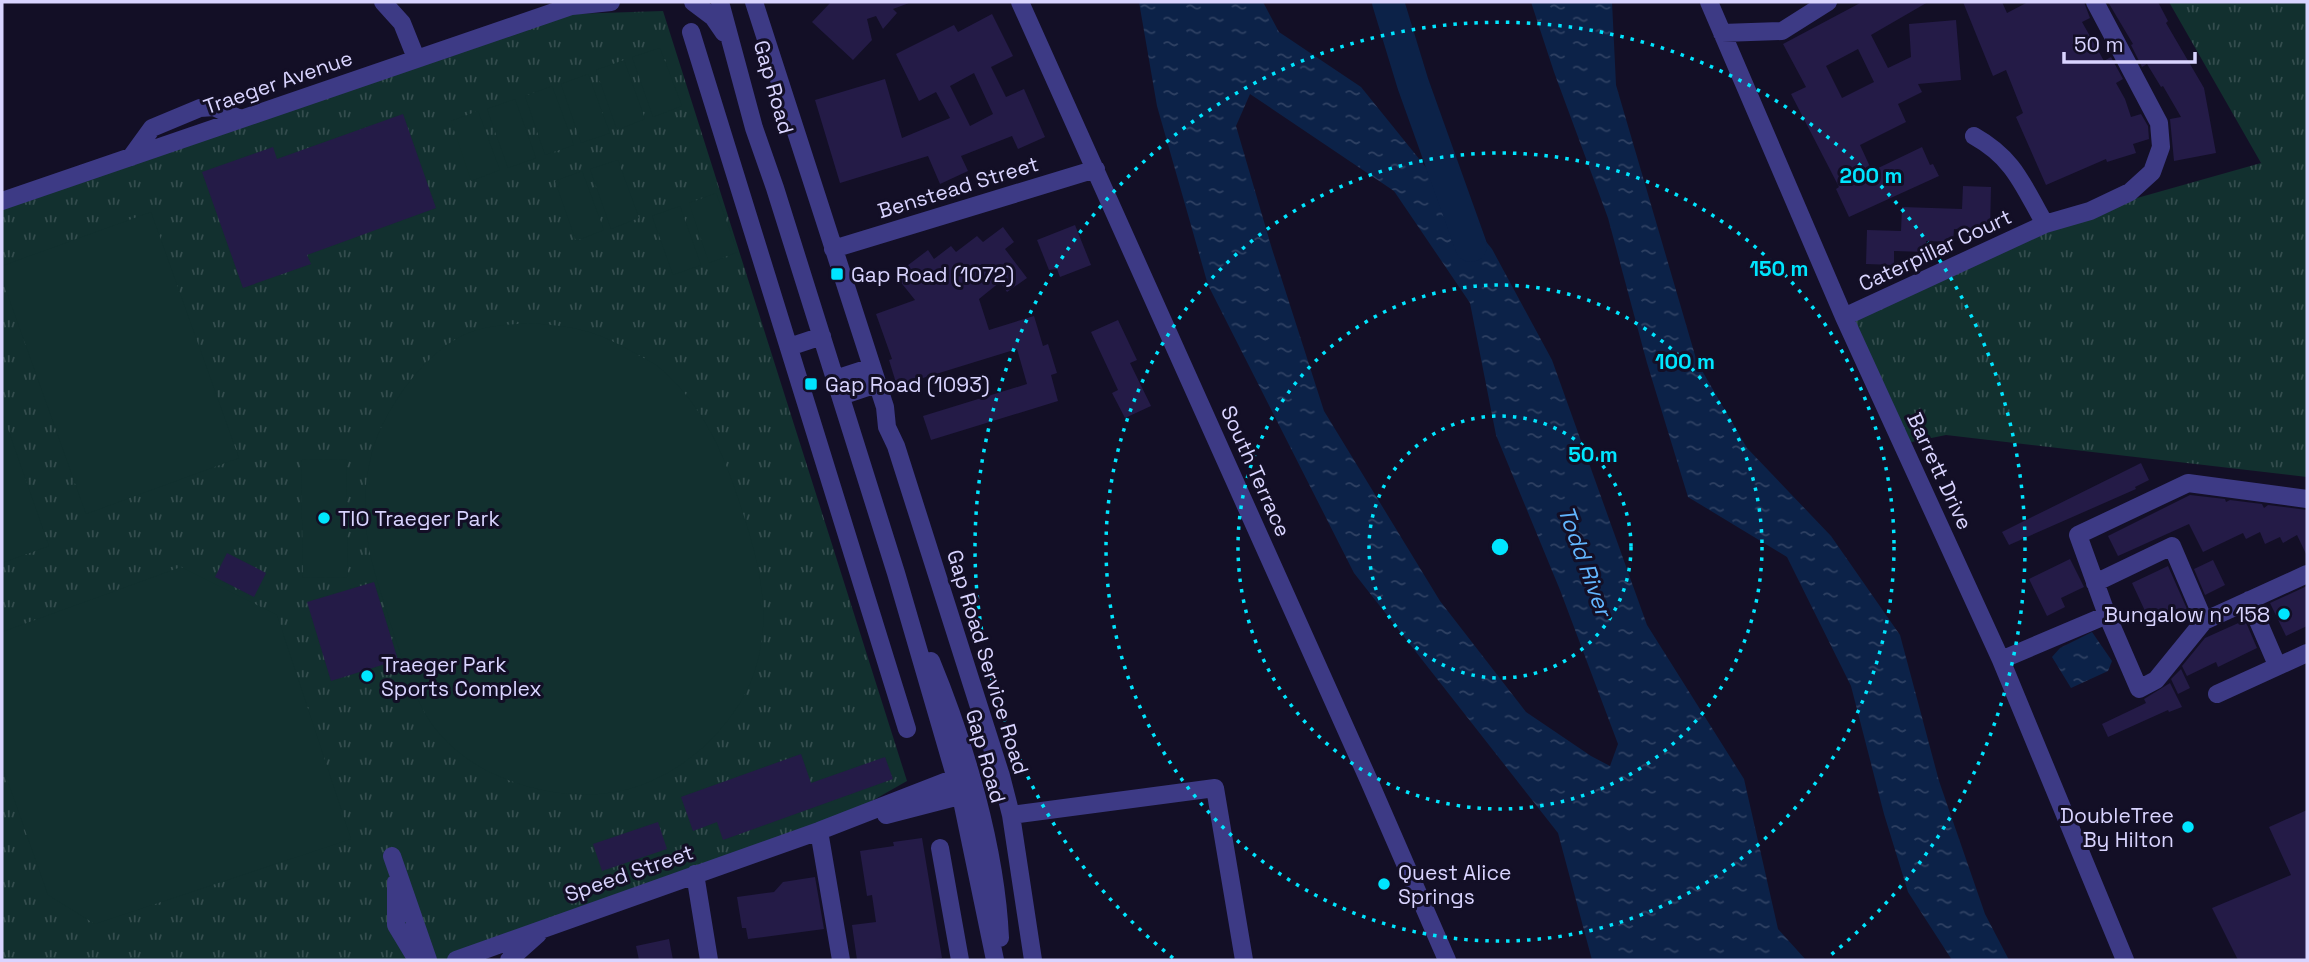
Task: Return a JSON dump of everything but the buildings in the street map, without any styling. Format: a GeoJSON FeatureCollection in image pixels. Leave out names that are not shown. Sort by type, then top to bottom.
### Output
{"type":"FeatureCollection","features":[{"type":"Feature","properties":{"kind":"street"},"geometry":{"type":"LineString","coordinates":[[383,2],[402,23],[416,58]]}},
{"type":"Feature","properties":{"kind":"street","name":"Traeger Avenue"},"geometry":{"type":"LineString","coordinates":[[2,201],[572,3],[611,2]]}},
{"type":"Feature","properties":{"kind":"street"},"geometry":{"type":"LineString","coordinates":[[693,2],[713,17],[728,38]]}},
{"type":"Feature","properties":{"kind":"street","name":"Gap Road"},"geometry":{"type":"LineString","coordinates":[[720,2],[754,128],[968,794],[996,890],[1001,960]]}},
{"type":"Feature","properties":{"kind":"street","name":"Gap Road"},"geometry":{"type":"LineString","coordinates":[[720,2],[735,33],[765,125],[775,188]]}},
{"type":"Feature","properties":{"kind":"street","name":"Gap Road Service Road"},"geometry":{"type":"LineString","coordinates":[[754,2],[885,407],[889,435],[896,446],[1001,776],[1011,815],[1033,960]]}},
{"type":"Feature","properties":{"kind":"street","name":"South Terrace"},"geometry":{"type":"LineString","coordinates":[[1020,2],[1447,960]]}},
{"type":"Feature","properties":{"kind":"street","name":"Barrett Drive"},"geometry":{"type":"LineString","coordinates":[[1709,2],[1844,317],[2001,660],[2125,960]]}},
{"type":"Feature","properties":{"kind":"street"},"geometry":{"type":"LineString","coordinates":[[1722,33],[1782,31],[1828,2]]}},
{"type":"Feature","properties":{"kind":"street","name":"Caterpillar Court"},"geometry":{"type":"LineString","coordinates":[[1844,317],[2045,224],[2090,211],[2130,192],[2152,172],[2161,147],[2159,123],[2095,2]]}},
{"type":"Feature","properties":{"kind":"street"},"geometry":{"type":"LineString","coordinates":[[691,32],[907,729]]}},
{"type":"Feature","properties":{"kind":"street","name":"Caterpillar Court"},"geometry":{"type":"LineString","coordinates":[[1974,136],[2011,163],[2045,224]]}},
{"type":"Feature","properties":{"kind":"street","name":"Benstead Street"},"geometry":{"type":"LineString","coordinates":[[833,249],[1096,169]]}},
{"type":"Feature","properties":{"kind":"street"},"geometry":{"type":"LineString","coordinates":[[789,347],[822,336]]}},
{"type":"Feature","properties":{"kind":"street"},"geometry":{"type":"LineString","coordinates":[[838,387],[875,375]]}},
{"type":"Feature","properties":{"kind":"street"},"geometry":{"type":"LineString","coordinates":[[2307,499],[2188,483],[2078,535],[2138,689],[2156,680],[2204,621],[2307,574]]}},
{"type":"Feature","properties":{"kind":"street"},"geometry":{"type":"LineString","coordinates":[[2095,583],[2172,546],[2204,621]]}},
{"type":"Feature","properties":{"kind":"street"},"geometry":{"type":"LineString","coordinates":[[2249,600],[2277,665]]}},
{"type":"Feature","properties":{"kind":"street"},"geometry":{"type":"LineString","coordinates":[[2001,660],[2107,615]]}},
{"type":"Feature","properties":{"kind":"street"},"geometry":{"type":"LineString","coordinates":[[2217,694],[2307,653]]}},
{"type":"Feature","properties":{"kind":"street","name":"Speed Street"},"geometry":{"type":"LineString","coordinates":[[456,960],[818,831],[961,776]]}},
{"type":"Feature","properties":{"kind":"street"},"geometry":{"type":"LineString","coordinates":[[1011,815],[1215,788],[1244,960]]}},
{"type":"Feature","properties":{"kind":"street","name":"Gap Road"},"geometry":{"type":"LineString","coordinates":[[968,794],[995,960]]}},
{"type":"Feature","properties":{"kind":"street","name":"Speed Street"},"geometry":{"type":"LineString","coordinates":[[818,831],[968,794]]}},
{"type":"Feature","properties":{"kind":"street"},"geometry":{"type":"LineString","coordinates":[[818,831],[841,960]]}},
{"type":"Feature","properties":{"kind":"street"},"geometry":{"type":"LineString","coordinates":[[940,848],[960,960]]}},
{"type":"Feature","properties":{"kind":"street"},"geometry":{"type":"LineString","coordinates":[[417,960],[396,925],[396,878],[392,856],[428,960]]}},
{"type":"Feature","properties":{"kind":"street"},"geometry":{"type":"LineString","coordinates":[[695,874],[709,960]]}},
{"type":"Feature","properties":{"kind":"street"},"geometry":{"type":"LineString","coordinates":[[509,960],[549,926]]}},
{"type":"Feature","properties":{"kind":"green space"},"geometry":{"type":"Polygon","coordinates":[[[2169,2],[2307,2],[2307,477],[1946,435],[1902,444],[1844,317],[2045,224],[2261,163],[2169,2]]]}},
{"type":"Feature","properties":{"kind":"green space"},"geometry":{"type":"Polygon","coordinates":[[[663,11],[907,781],[819,831],[483,952],[486,960],[2,960],[2,201],[539,15],[663,11]]]}},
{"type":"Feature","properties":{"kind":"green space"},"geometry":{"type":"Polygon","coordinates":[[[660,48],[682,106],[653,117],[632,57],[660,48]]]}},
{"type":"Feature","properties":{"kind":"green space"},"geometry":{"type":"Polygon","coordinates":[[[624,60],[645,119],[617,130],[596,70],[624,60]]]}},
{"type":"Feature","properties":{"kind":"green space"},"geometry":{"type":"Polygon","coordinates":[[[588,74],[610,133],[581,143],[561,84],[588,74]]]}},
{"type":"Feature","properties":{"kind":"green space"},"geometry":{"type":"Polygon","coordinates":[[[552,86],[574,145],[545,155],[525,96],[552,86]]]}},
{"type":"Feature","properties":{"kind":"green space"},"geometry":{"type":"Polygon","coordinates":[[[515,99],[536,158],[508,168],[487,109],[515,99]]]}},
{"type":"Feature","properties":{"kind":"green space"},"geometry":{"type":"Polygon","coordinates":[[[478,111],[500,170],[471,181],[451,121],[478,111]]]}},
{"type":"Feature","properties":{"kind":"green space"},"geometry":{"type":"Polygon","coordinates":[[[618,160],[639,218],[611,229],[590,169],[618,160]]]}},
{"type":"Feature","properties":{"kind":"green space"},"geometry":{"type":"Polygon","coordinates":[[[582,171],[604,230],[576,241],[555,181],[582,171]]]}},
{"type":"Feature","properties":{"kind":"green space"},"geometry":{"type":"Polygon","coordinates":[[[716,193],[738,252],[709,263],[689,203],[716,193]]]}},
{"type":"Feature","properties":{"kind":"green space"},"geometry":{"type":"Polygon","coordinates":[[[680,206],[701,265],[673,275],[652,216],[680,206]]]}},
{"type":"Feature","properties":{"kind":"green space"},"geometry":{"type":"Polygon","coordinates":[[[151,212],[239,458],[86,514],[2,279],[2,266],[151,212]]]}},
{"type":"Feature","properties":{"kind":"green space","name":"TIO Traeger Park"},"geometry":{"type":"Polygon","coordinates":[[[527,323],[572,328],[597,335],[653,363],[676,384],[710,431],[727,466],[759,575],[763,621],[761,645],[756,668],[736,710],[709,742],[677,767],[640,786],[620,791],[567,794],[512,782],[462,755],[442,737],[426,715],[410,680],[369,549],[365,508],[366,482],[376,440],[394,403],[420,369],[450,343],[473,331],[527,323]]]}},
{"type":"Feature","properties":{"kind":"green space"},"geometry":{"type":"Polygon","coordinates":[[[2,412],[49,546],[2,563],[2,412]]]}},
{"type":"Feature","properties":{"kind":"green space","name":"TIO Traeger Park"},"geometry":{"type":"Polygon","coordinates":[[[346,459],[348,577],[303,578],[301,460],[346,459]]]}},
{"type":"Feature","properties":{"kind":"green space"},"geometry":{"type":"Polygon","coordinates":[[[181,567],[277,615],[351,839],[95,924],[48,895],[2,765],[2,632],[181,567]]]}},
{"type":"Feature","properties":{"kind":"water"},"geometry":{"type":"Polygon","coordinates":[[[1139,2],[1263,2],[1279,32],[1361,87],[1492,249],[1552,360],[1647,625],[1744,779],[1778,929],[1806,960],[1592,960],[1558,833],[1354,573],[1208,285],[1157,106],[1139,2]],[[1250,94],[1236,126],[1324,411],[1440,601],[1526,712],[1610,766],[1618,744],[1560,590],[1496,435],[1470,303],[1394,191],[1250,94]]]}},
{"type":"Feature","properties":{"kind":"water"},"geometry":{"type":"Polygon","coordinates":[[[1531,2],[1612,2],[1616,85],[1697,362],[1747,448],[1831,536],[1900,635],[1939,781],[1985,914],[2009,960],[1952,960],[1908,892],[1884,814],[1851,686],[1787,557],[1688,497],[1647,363],[1608,218],[1531,2]]]}},
{"type":"Feature","properties":{"kind":"water"},"geometry":{"type":"Polygon","coordinates":[[[2092,632],[2112,661],[2108,671],[2071,688],[2052,657],[2060,648],[2092,632]]]}},
{"type":"Feature","properties":{"kind":"waterway","name":"Todd River"},"geometry":{"type":"LineString","coordinates":[[1388,2],[1413,84],[1471,246]]}},
{"type":"Feature","properties":{"kind":"place","name":"Gap Road (1072)"},"geometry":{"type":"Point","coordinates":[837,274]}},
{"type":"Feature","properties":{"kind":"place","name":"Gap Road (1093)"},"geometry":{"type":"Point","coordinates":[811,384]}},
{"type":"Feature","properties":{"kind":"place","name":"TIO Traeger Park"},"geometry":{"type":"Point","coordinates":[324,518]}},
{"type":"Feature","properties":{"kind":"place","name":"Bungalow n° 158"},"geometry":{"type":"Point","coordinates":[2284,614]}},
{"type":"Feature","properties":{"kind":"place","name":"Traeger Park Sports Complex"},"geometry":{"type":"Point","coordinates":[367,676]}},
{"type":"Feature","properties":{"kind":"place","name":"DoubleTree By Hilton"},"geometry":{"type":"Point","coordinates":[2188,827]}},
{"type":"Feature","properties":{"kind":"place","name":"Quest Alice Springs"},"geometry":{"type":"Point","coordinates":[1384,884]}}]}
